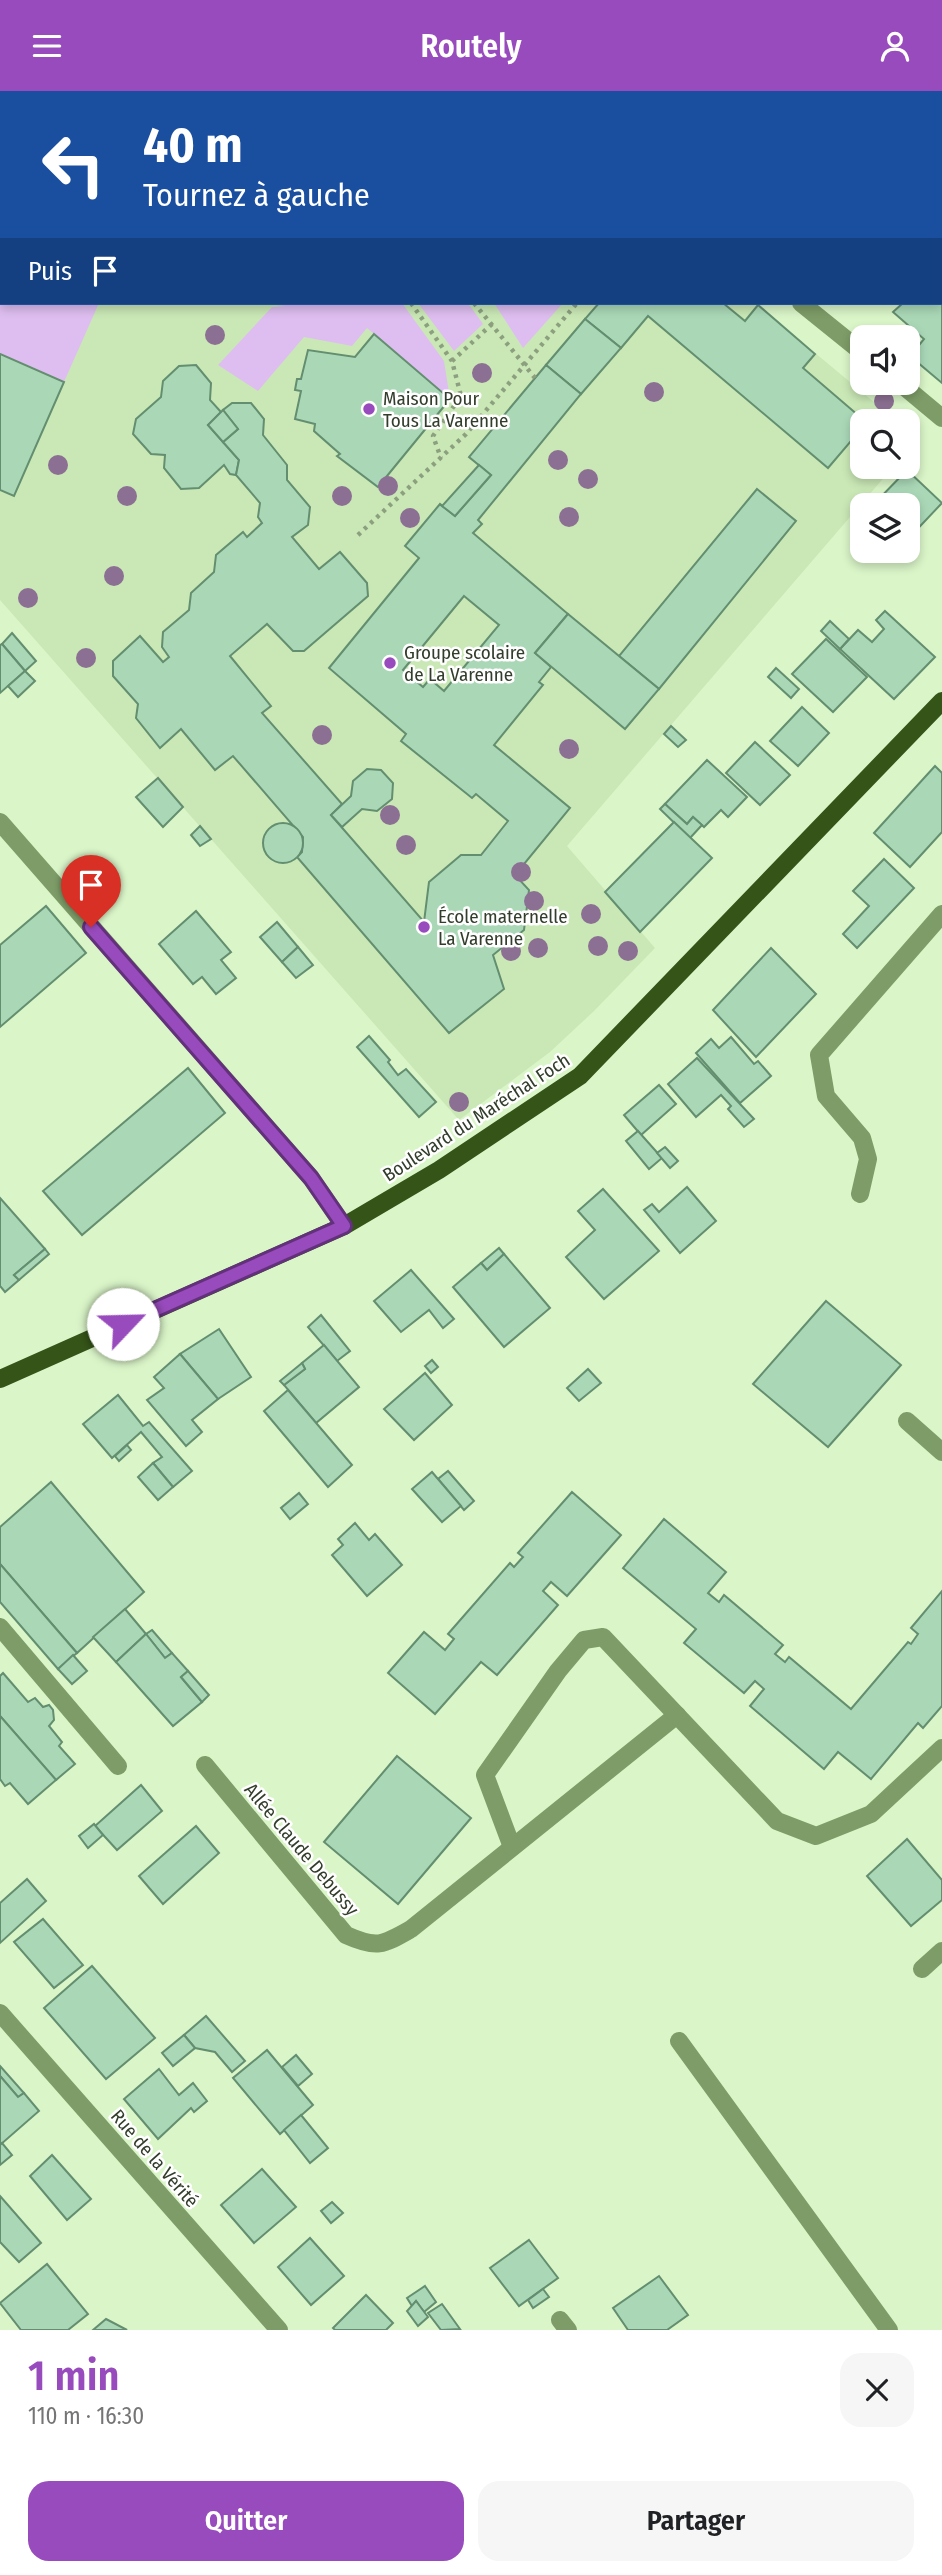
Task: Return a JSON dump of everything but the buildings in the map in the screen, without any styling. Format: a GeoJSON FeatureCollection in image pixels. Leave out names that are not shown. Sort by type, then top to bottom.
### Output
{"type":"FeatureCollection","features":[{"type":"Feature","properties":{"kind":"main road","name":"Boulevard du Maréchal Foch"},"geometry":{"type":"LineString","coordinates":[[0,1379],[344,1226],[439,1170],[580,1076],[942,701]]}},
{"type":"Feature","properties":{"kind":"street"},"geometry":{"type":"LineString","coordinates":[[803,305],[850,343]]}},
{"type":"Feature","properties":{"kind":"street"},"geometry":{"type":"LineString","coordinates":[[914,395],[942,418]]}},
{"type":"Feature","properties":{"kind":"street"},"geometry":{"type":"LineString","coordinates":[[0,822],[311,1178],[344,1226]]}},
{"type":"Feature","properties":{"kind":"street"},"geometry":{"type":"LineString","coordinates":[[860,1194],[868,1159],[862,1138],[826,1096],[819,1055],[941,916]]}},
{"type":"Feature","properties":{"kind":"street"},"geometry":{"type":"LineString","coordinates":[[907,1421],[942,1452]]}},
{"type":"Feature","properties":{"kind":"street"},"geometry":{"type":"LineString","coordinates":[[0,1627],[117,1766]]}},
{"type":"Feature","properties":{"kind":"street"},"geometry":{"type":"LineString","coordinates":[[512,1847],[485,1775],[558,1671],[584,1640],[603,1637],[777,1821],[816,1836],[871,1814],[942,1748]]}},
{"type":"Feature","properties":{"kind":"street","name":"Allée Claude Debussy"},"geometry":{"type":"LineString","coordinates":[[205,1765],[346,1935],[362,1942],[384,1944],[411,1929],[677,1715]]}},
{"type":"Feature","properties":{"kind":"street"},"geometry":{"type":"LineString","coordinates":[[922,1969],[942,1951]]}},
{"type":"Feature","properties":{"kind":"street","name":"Rue de la Vérité"},"geometry":{"type":"LineString","coordinates":[[0,2013],[279,2330]]}},
{"type":"Feature","properties":{"kind":"street"},"geometry":{"type":"LineString","coordinates":[[679,2041],[889,2330]]}},
{"type":"Feature","properties":{"kind":"path"},"geometry":{"type":"LineString","coordinates":[[412,305],[452,361],[461,395],[433,436],[441,458]]}},
{"type":"Feature","properties":{"kind":"path"},"geometry":{"type":"LineString","coordinates":[[476,305],[535,378]]}},
{"type":"Feature","properties":{"kind":"path"},"geometry":{"type":"LineString","coordinates":[[358,535],[466,434],[576,305]]}},
{"type":"Feature","properties":{"kind":"path"},"geometry":{"type":"LineString","coordinates":[[452,361],[492,324]]}},
{"type":"Feature","properties":{"kind":"shaded area","name":"Groupe scolaire de La Varenne"},"geometry":{"type":"Polygon","coordinates":[[[0,305],[757,305],[850,382],[850,395],[866,395],[882,409],[850,409],[850,479],[883,479],[871,493],[850,493],[850,517],[567,846],[655,948],[550,1052],[459,1120],[0,600],[0,305]]]}},
{"type":"Feature","properties":{"kind":"shaded area"},"geometry":{"type":"Polygon","coordinates":[[[0,305],[98,305],[64,382],[0,354],[0,305]]]}},
{"type":"Feature","properties":{"kind":"shaded area"},"geometry":{"type":"Polygon","coordinates":[[[277,305],[403,305],[444,361],[450,399],[367,328],[352,346],[304,337],[258,391],[218,365],[272,307],[285,306],[277,305]]]}},
{"type":"Feature","properties":{"kind":"shaded area"},"geometry":{"type":"Polygon","coordinates":[[[420,305],[470,306],[483,324],[454,351],[420,305]]]}},
{"type":"Feature","properties":{"kind":"shaded area"},"geometry":{"type":"Polygon","coordinates":[[[495,305],[561,305],[523,348],[495,305]]]}},
{"type":"Feature","properties":{"kind":"place","name":"Maison Pour Tous La Varenne"},"geometry":{"type":"Point","coordinates":[369,409]}},
{"type":"Feature","properties":{"kind":"place","name":"Groupe scolaire de La Varenne"},"geometry":{"type":"Point","coordinates":[390,663]}},
{"type":"Feature","properties":{"kind":"place","name":"École maternelle La Varenne"},"geometry":{"type":"Point","coordinates":[424,927]}},
{"type":"Feature","properties":{"kind":"route"},"geometry":{"type":"LineString","coordinates":[[91,927],[311,1178],[344,1226],[123,1324]]}}]}
